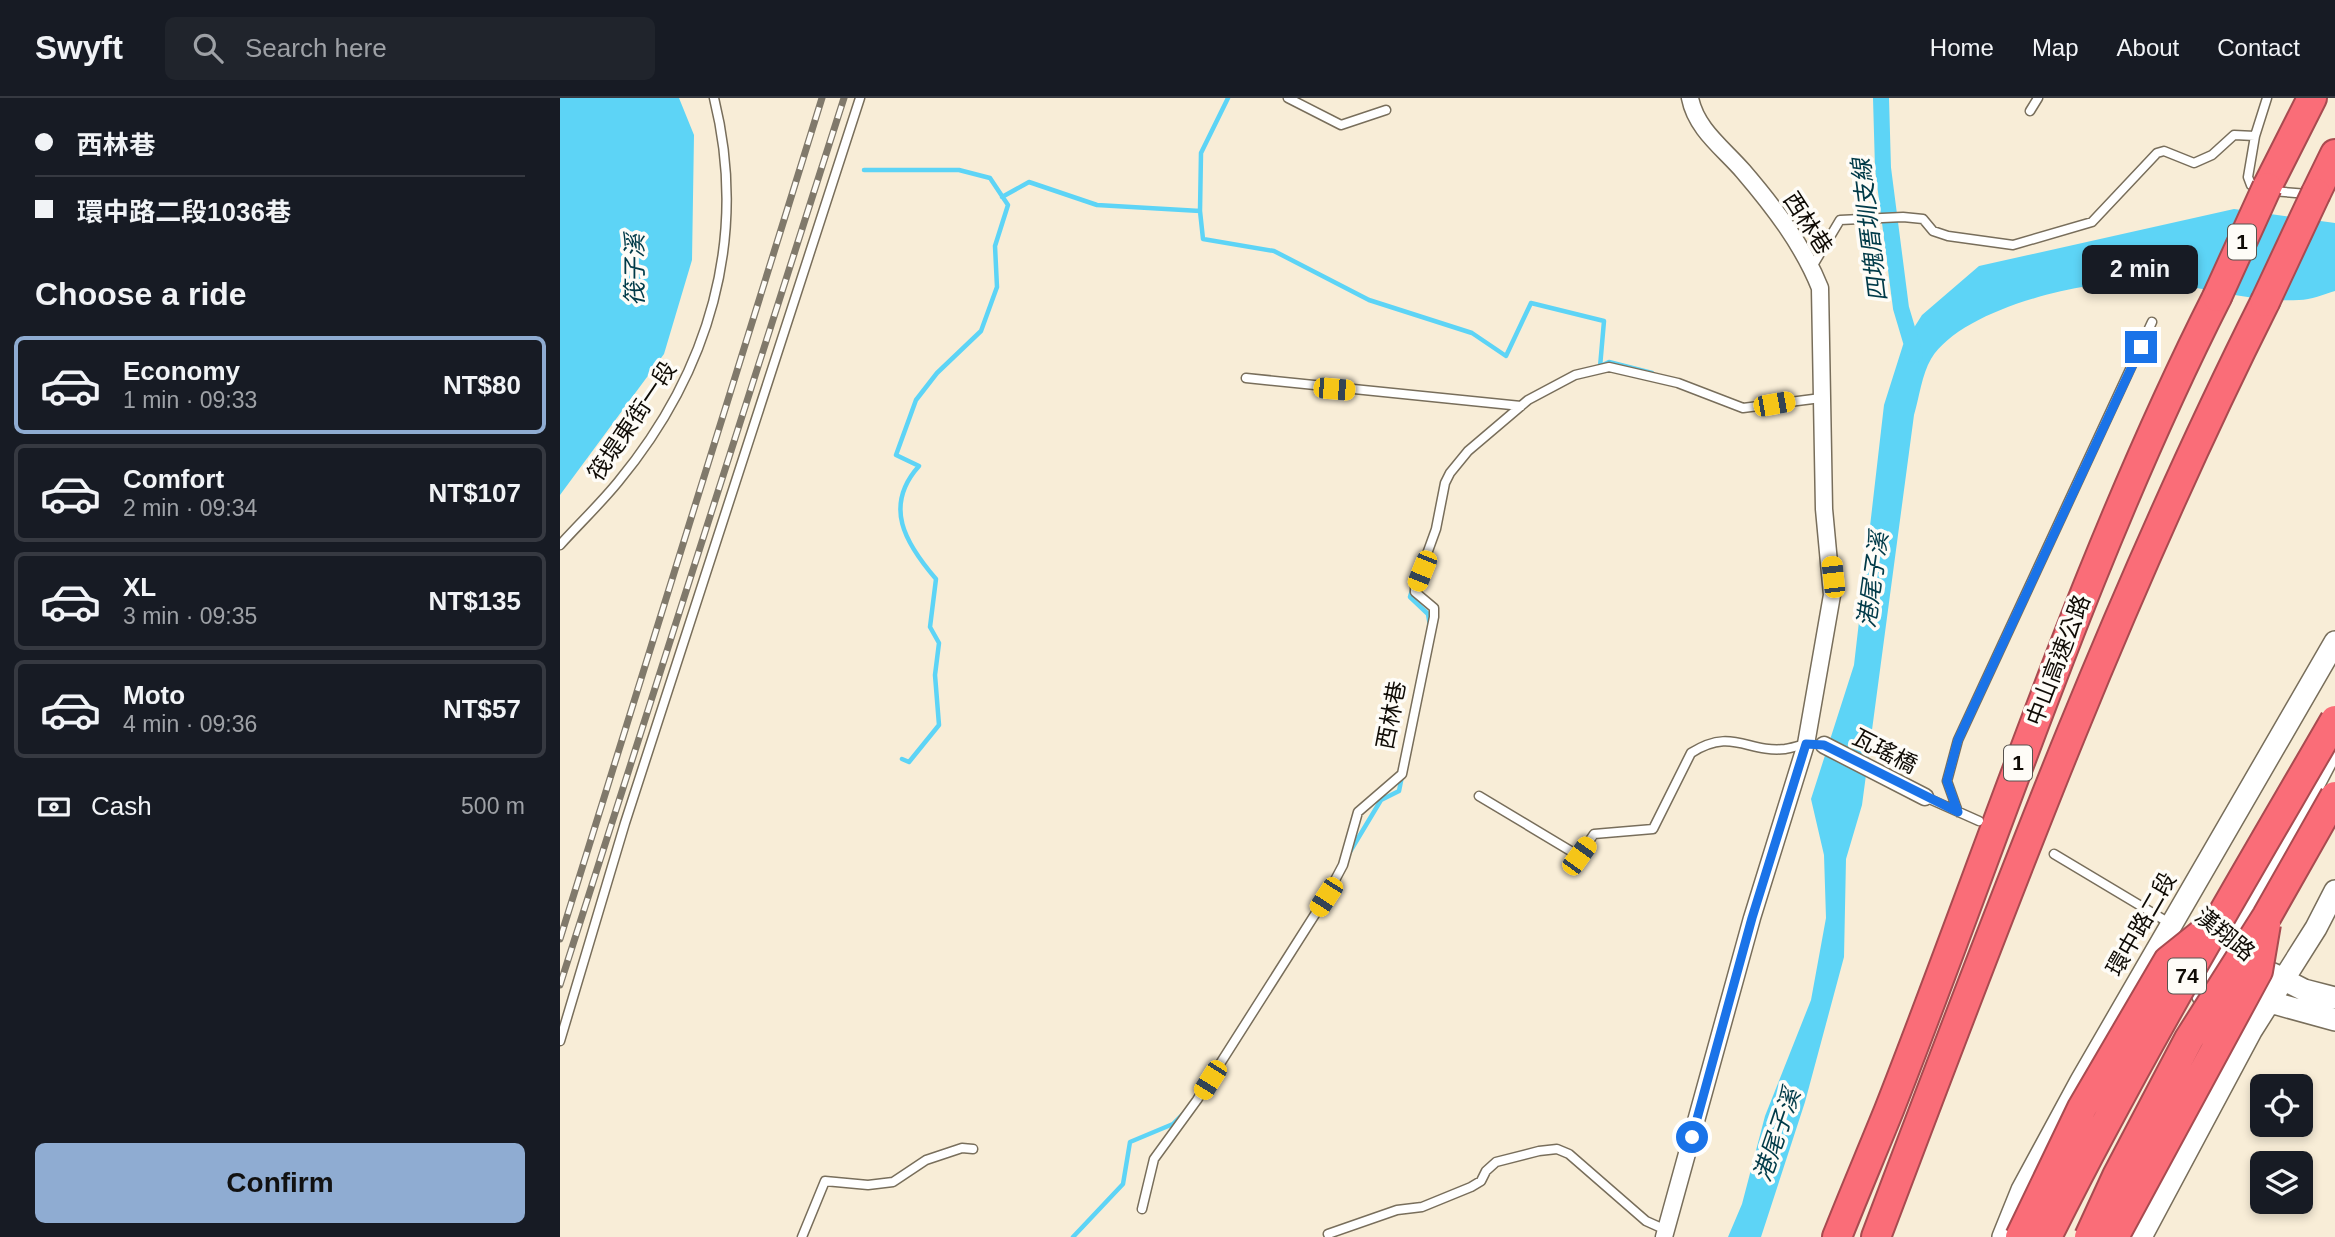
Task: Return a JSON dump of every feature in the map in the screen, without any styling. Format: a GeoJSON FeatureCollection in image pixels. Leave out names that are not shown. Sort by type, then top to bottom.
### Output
{"type":"FeatureCollection","features":[{"type":"Feature","properties":{"kind":"highway","name":"中山高速公路"},"geometry":{"type":"LineString","coordinates":[[1837,1237],[1889,1109],[2074,615],[2181,367],[2312,98]]}},
{"type":"Feature","properties":{"kind":"highway","name":"中山高速公路"},"geometry":{"type":"LineString","coordinates":[[1875,1237],[1982,953],[2106,642],[2210,412],[2319,194],[2335,154]]}},
{"type":"Feature","properties":{"kind":"highway","name":"74"},"geometry":{"type":"LineString","coordinates":[[2047,1237],[2099,1133],[2225,952],[2335,720]]}},
{"type":"Feature","properties":{"kind":"highway","name":"74"},"geometry":{"type":"LineString","coordinates":[[2089,1237],[2117,1176],[2189,1039],[2267,916],[2335,796]]}},
{"type":"Feature","properties":{"kind":"highway"},"geometry":{"type":"LineString","coordinates":[[2114,1237],[2258,971],[2267,916]]}},
{"type":"Feature","properties":{"kind":"highway"},"geometry":{"type":"LineString","coordinates":[[2020,1237],[2082,1108],[2168,961],[2225,952]]}},
{"type":"Feature","properties":{"kind":"street","name":"西林巷"},"geometry":{"type":"LineString","coordinates":[[1665,1234],[1752,918],[1806,744],[1832,595],[1824,509],[1820,288],[1812,267],[1774,210],[1704,131],[1692,111],[1690,98]]}},
{"type":"Feature","properties":{"kind":"street","name":"環中路二段"},"geometry":{"type":"LineString","coordinates":[[2003,1237],[2022,1190],[2081,1081],[2335,642]]}},
{"type":"Feature","properties":{"kind":"street"},"geometry":{"type":"LineString","coordinates":[[2076,1237],[2091,1203],[2263,886],[2335,744]]}},
{"type":"Feature","properties":{"kind":"street","name":"瓦瑤橋"},"geometry":{"type":"LineString","coordinates":[[1824,745],[1925,797]]}},
{"type":"Feature","properties":{"kind":"street"},"geometry":{"type":"LineString","coordinates":[[2084,1237],[2225,952],[2335,766]]}},
{"type":"Feature","properties":{"kind":"street"},"geometry":{"type":"LineString","coordinates":[[2141,1237],[2187,1148],[2335,891]]}},
{"type":"Feature","properties":{"kind":"street","name":"漢翔路"},"geometry":{"type":"LineString","coordinates":[[2171,924],[2304,990],[2335,998]]}},
{"type":"Feature","properties":{"kind":"street","name":"漢翔路"},"geometry":{"type":"LineString","coordinates":[[2225,952],[2270,1002],[2335,1020]]}},
{"type":"Feature","properties":{"kind":"lane","name":"筏堤東街一段"},"geometry":{"type":"LineString","coordinates":[[560,545],[619,482],[664,415],[689,374],[707,326],[716,293],[727,217],[725,151],[714,98]]}},
{"type":"Feature","properties":{"kind":"lane"},"geometry":{"type":"LineString","coordinates":[[560,1041],[625,823],[860,98]]}},
{"type":"Feature","properties":{"kind":"lane"},"geometry":{"type":"LineString","coordinates":[[1288,98],[1341,125],[1386,110]]}},
{"type":"Feature","properties":{"kind":"lane"},"geometry":{"type":"LineString","coordinates":[[2030,111],[2038,98]]}},
{"type":"Feature","properties":{"kind":"lane"},"geometry":{"type":"LineString","coordinates":[[2267,98],[2255,136],[2248,177],[2251,185],[2258,190],[2319,194]]}},
{"type":"Feature","properties":{"kind":"lane"},"geometry":{"type":"LineString","coordinates":[[1812,267],[1840,220],[1903,217],[1923,219],[1933,231],[1948,236],[2013,245],[2092,222],[2157,153],[2164,151],[2194,163],[2212,155],[2234,135],[2255,136]]}},
{"type":"Feature","properties":{"kind":"lane"},"geometry":{"type":"LineString","coordinates":[[1958,812],[1947,781],[1958,740],[2152,323]]}},
{"type":"Feature","properties":{"kind":"lane","name":"西林巷"},"geometry":{"type":"LineString","coordinates":[[1142,1209],[1154,1159],[1197,1100],[1326,897],[1343,865],[1358,812],[1402,774],[1434,617],[1434,608],[1415,592],[1415,587],[1436,530],[1445,483],[1468,452],[1521,406],[1575,375],[1609,367],[1678,383],[1743,408],[1821,398]]}},
{"type":"Feature","properties":{"kind":"lane"},"geometry":{"type":"LineString","coordinates":[[1246,378],[1521,406]]}},
{"type":"Feature","properties":{"kind":"lane"},"geometry":{"type":"LineString","coordinates":[[1479,796],[1579,856],[1594,834],[1653,829],[1691,753],[1702,746],[1726,739],[1783,750],[1806,744],[1824,745]]}},
{"type":"Feature","properties":{"kind":"lane"},"geometry":{"type":"LineString","coordinates":[[1925,797],[1979,821]]}},
{"type":"Feature","properties":{"kind":"lane"},"geometry":{"type":"LineString","coordinates":[[2054,855],[2171,924]]}},
{"type":"Feature","properties":{"kind":"lane"},"geometry":{"type":"LineString","coordinates":[[802,1237],[825,1181],[868,1185],[893,1182],[926,1160],[962,1148],[973,1149]]}},
{"type":"Feature","properties":{"kind":"lane"},"geometry":{"type":"LineString","coordinates":[[1328,1234],[1397,1210],[1422,1207],[1471,1187],[1481,1181],[1486,1171],[1496,1162],[1523,1153],[1557,1149],[1569,1154],[1646,1221],[1665,1234]]}},
{"type":"Feature","properties":{"kind":"water","name":"筏子溪"},"geometry":{"type":"Polygon","coordinates":[[[560,98],[679,98],[694,135],[692,260],[664,354],[560,495],[560,98]]]}},
{"type":"Feature","properties":{"kind":"water","name":"港尾子溪"},"geometry":{"type":"Polygon","coordinates":[[[2234,209],[2335,223],[2335,291],[2308,299],[2281,300],[2245,297],[2156,282],[2131,281],[2068,290],[2034,298],[1972,324],[1947,340],[1928,365],[1914,415],[1862,805],[1846,859],[1844,957],[1805,1102],[1761,1237],[1728,1237],[1742,1204],[1765,1116],[1811,1000],[1826,918],[1824,855],[1811,799],[1854,665],[1884,405],[1903,345],[1922,315],[1979,266],[2234,209]]]}},
{"type":"Feature","properties":{"kind":"waterway"},"geometry":{"type":"LineString","coordinates":[[1228,98],[1201,153],[1200,211],[1203,239],[1274,251],[1369,300],[1472,333],[1506,356],[1531,303],[1604,321],[1600,367]]}},
{"type":"Feature","properties":{"kind":"waterway","name":"四塊厝圳支線"},"geometry":{"type":"LineString","coordinates":[[1881,98],[1883,168],[1901,308],[1915,355]]}},
{"type":"Feature","properties":{"kind":"waterway"},"geometry":{"type":"LineString","coordinates":[[864,170],[959,170],[990,178],[1008,205],[995,246],[997,287],[981,331],[937,373],[916,400],[896,455],[919,466],[908,481],[900,510],[902,524],[915,552],[936,579],[930,627],[939,643],[935,675],[939,725],[909,762],[902,759]]}},
{"type":"Feature","properties":{"kind":"waterway"},"geometry":{"type":"LineString","coordinates":[[1002,197],[1029,182],[1097,205],[1200,211]]}},
{"type":"Feature","properties":{"kind":"waterway"},"geometry":{"type":"LineString","coordinates":[[1603,365],[1609,362],[1652,373]]}},
{"type":"Feature","properties":{"kind":"waterway"},"geometry":{"type":"LineString","coordinates":[[1413,587],[1410,597],[1428,614],[1430,626]]}},
{"type":"Feature","properties":{"kind":"waterway"},"geometry":{"type":"LineString","coordinates":[[1348,855],[1381,800],[1399,791],[1402,776]]}},
{"type":"Feature","properties":{"kind":"waterway"},"geometry":{"type":"LineString","coordinates":[[1073,1237],[1123,1184],[1130,1142],[1173,1124],[1184,1113]]}},
{"type":"Feature","properties":{"kind":"railway"},"geometry":{"type":"LineString","coordinates":[[560,939],[822,98]]}},
{"type":"Feature","properties":{"kind":"railway"},"geometry":{"type":"LineString","coordinates":[[560,985],[844,98]]}},
{"type":"Feature","properties":{"kind":"route"},"geometry":{"type":"LineString","coordinates":[[1692,1137],[1752,918],[1806,744],[1824,745],[1958,812],[1947,781],[1958,740],[2141,347]]}}]}
